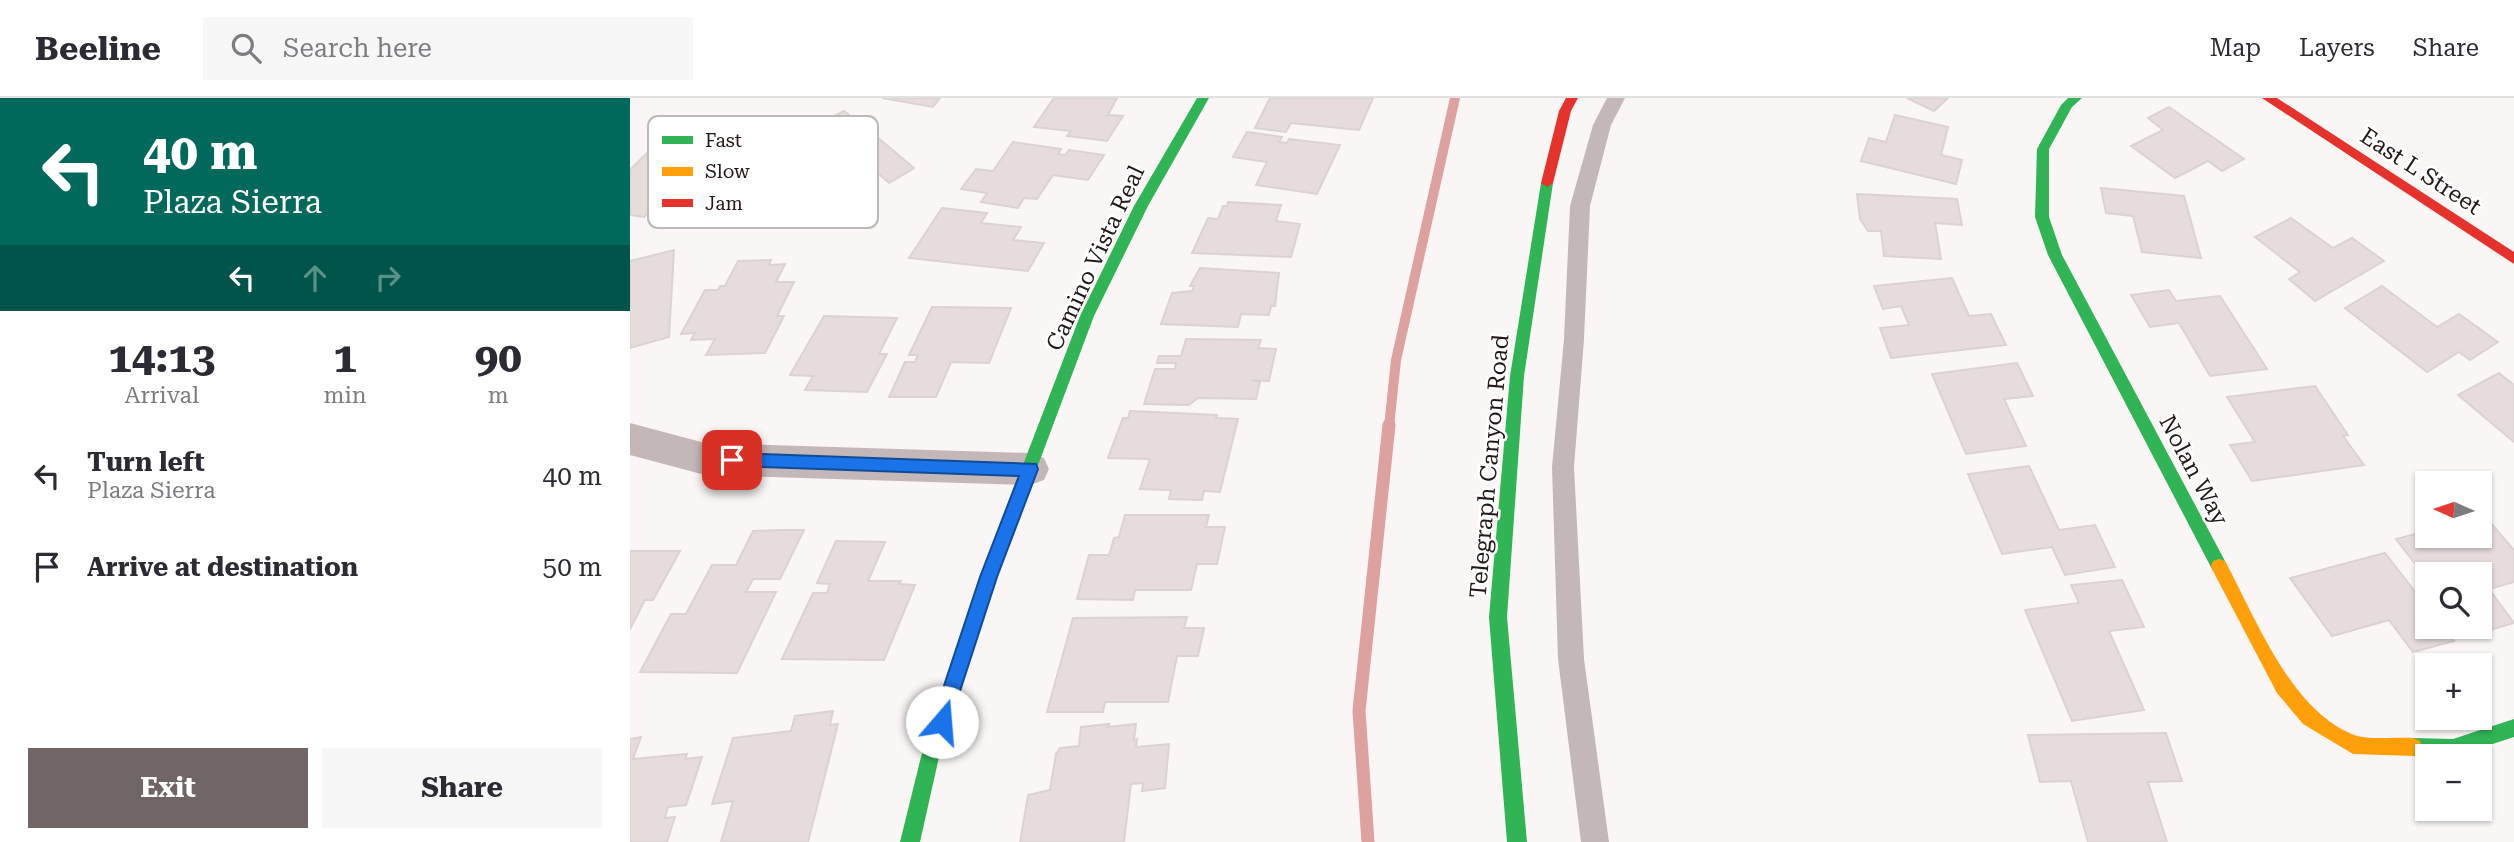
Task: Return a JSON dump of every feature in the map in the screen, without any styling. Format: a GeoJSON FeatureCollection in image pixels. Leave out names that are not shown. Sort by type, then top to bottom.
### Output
{"type":"FeatureCollection","features":[{"type":"Feature","properties":{"kind":"street","name":"Camino Vista Real"},"geometry":{"type":"LineString","coordinates":[[911,842],[930,757],[988,577],[1087,316],[1141,206],[1203,98]]}},
{"type":"Feature","properties":{"kind":"street","name":"Telegraph Canyon Road"},"geometry":{"type":"LineString","coordinates":[[1517,842],[1498,617],[1517,376],[1545,191],[1565,111],[1572,98]]}},
{"type":"Feature","properties":{"kind":"street","name":"Nolan Way"},"geometry":{"type":"LineString","coordinates":[[2076,98],[2067,105],[2042,149],[2042,217],[2055,255],[2283,687],[2309,718],[2353,745],[2453,748],[2514,728]]}},
{"type":"Feature","properties":{"kind":"street","name":"East L Street"},"geometry":{"type":"LineString","coordinates":[[2269,98],[2514,259]]}},
{"type":"Feature","properties":{"kind":"street"},"geometry":{"type":"LineString","coordinates":[[630,439],[705,459],[1030,469]]}},
{"type":"Feature","properties":{"kind":"lane"},"geometry":{"type":"LineString","coordinates":[[1595,842],[1571,659],[1563,467],[1580,206],[1602,125],[1616,98]]}},
{"type":"Feature","properties":{"kind":"building"},"geometry":{"type":"Polygon","coordinates":[[[882,98],[940,98],[933,107],[882,98]]]}},
{"type":"Feature","properties":{"kind":"building"},"geometry":{"type":"Polygon","coordinates":[[[1054,98],[1117,98],[1108,115],[1123,116],[1107,141],[1067,136],[1071,131],[1034,127],[1054,98]]]}},
{"type":"Feature","properties":{"kind":"building"},"geometry":{"type":"Polygon","coordinates":[[[1270,98],[1373,98],[1359,130],[1291,123],[1286,132],[1255,128],[1270,98]]]}},
{"type":"Feature","properties":{"kind":"building"},"geometry":{"type":"Polygon","coordinates":[[[1907,98],[1948,98],[1934,111],[1907,98]]]}},
{"type":"Feature","properties":{"kind":"building"},"geometry":{"type":"Polygon","coordinates":[[[2169,107],[2244,159],[2222,171],[2208,161],[2175,178],[2131,146],[2163,130],[2148,118],[2169,107]]]}},
{"type":"Feature","properties":{"kind":"building"},"geometry":{"type":"Polygon","coordinates":[[[844,111],[850,116],[835,116],[844,111]]]}},
{"type":"Feature","properties":{"kind":"building"},"geometry":{"type":"Polygon","coordinates":[[[1895,115],[1948,127],[1941,155],[1962,160],[1956,184],[1861,161],[1869,138],[1886,142],[1895,115]]]}},
{"type":"Feature","properties":{"kind":"building"},"geometry":{"type":"Polygon","coordinates":[[[1247,132],[1282,137],[1279,142],[1287,143],[1289,139],[1340,145],[1317,194],[1256,185],[1267,162],[1233,157],[1247,132]]]}},
{"type":"Feature","properties":{"kind":"building"},"geometry":{"type":"Polygon","coordinates":[[[878,138],[914,168],[889,183],[878,176],[878,138]]]}},
{"type":"Feature","properties":{"kind":"building"},"geometry":{"type":"Polygon","coordinates":[[[1013,142],[1061,149],[1058,154],[1065,155],[1069,150],[1104,155],[1088,180],[1053,175],[1037,199],[1024,198],[1018,208],[981,202],[987,193],[961,189],[976,169],[993,171],[1013,142]]]}},
{"type":"Feature","properties":{"kind":"building"},"geometry":{"type":"Polygon","coordinates":[[[648,152],[648,213],[644,217],[630,215],[630,170],[648,152]]]}},
{"type":"Feature","properties":{"kind":"building"},"geometry":{"type":"Polygon","coordinates":[[[2101,188],[2184,196],[2201,258],[2142,252],[2133,216],[2106,213],[2101,188]]]}},
{"type":"Feature","properties":{"kind":"building"},"geometry":{"type":"Polygon","coordinates":[[[1857,194],[1957,199],[1962,225],[1935,223],[1941,259],[1884,256],[1881,231],[1868,231],[1860,219],[1857,194]]]}},
{"type":"Feature","properties":{"kind":"building"},"geometry":{"type":"Polygon","coordinates":[[[1228,202],[1281,205],[1276,221],[1300,224],[1291,257],[1192,253],[1208,218],[1218,219],[1223,206],[1227,206],[1228,202]]]}},
{"type":"Feature","properties":{"kind":"building"},"geometry":{"type":"Polygon","coordinates":[[[942,208],[987,213],[981,223],[1021,227],[1013,240],[1044,243],[1028,271],[909,258],[942,208]]]}},
{"type":"Feature","properties":{"kind":"building"},"geometry":{"type":"Polygon","coordinates":[[[2291,218],[2333,248],[2352,238],[2384,261],[2315,301],[2289,279],[2300,272],[2255,237],[2291,218]]]}},
{"type":"Feature","properties":{"kind":"building"},"geometry":{"type":"Polygon","coordinates":[[[674,250],[669,337],[630,348],[630,261],[674,250]]]}},
{"type":"Feature","properties":{"kind":"building"},"geometry":{"type":"Polygon","coordinates":[[[771,260],[769,265],[785,264],[776,282],[794,282],[777,316],[784,316],[765,353],[706,355],[715,339],[691,340],[695,333],[681,334],[705,290],[718,290],[720,286],[725,286],[738,261],[771,260]]]}},
{"type":"Feature","properties":{"kind":"building"},"geometry":{"type":"Polygon","coordinates":[[[1200,268],[1279,273],[1275,306],[1271,306],[1269,315],[1241,314],[1238,327],[1161,324],[1172,293],[1192,291],[1194,286],[1190,286],[1200,268]]]}},
{"type":"Feature","properties":{"kind":"building"},"geometry":{"type":"Polygon","coordinates":[[[1952,278],[1969,316],[1991,314],[2006,345],[1891,358],[1880,328],[1909,325],[1901,306],[1883,309],[1874,286],[1952,278]]]}},
{"type":"Feature","properties":{"kind":"building"},"geometry":{"type":"Polygon","coordinates":[[[2382,286],[2437,327],[2459,314],[2498,342],[2470,360],[2459,352],[2427,372],[2345,308],[2382,286]]]}},
{"type":"Feature","properties":{"kind":"building"},"geometry":{"type":"Polygon","coordinates":[[[2169,290],[2176,301],[2220,296],[2267,369],[2210,376],[2179,323],[2150,327],[2131,295],[2169,290]]]}},
{"type":"Feature","properties":{"kind":"building"},"geometry":{"type":"Polygon","coordinates":[[[932,307],[1011,308],[989,363],[951,362],[936,397],[889,397],[905,362],[915,362],[918,355],[909,355],[932,307]]]}},
{"type":"Feature","properties":{"kind":"building"},"geometry":{"type":"Polygon","coordinates":[[[824,316],[897,318],[879,354],[887,354],[867,392],[805,390],[813,376],[790,375],[824,316]]]}},
{"type":"Feature","properties":{"kind":"building"},"geometry":{"type":"Polygon","coordinates":[[[1186,339],[1261,340],[1258,348],[1276,349],[1269,381],[1251,380],[1260,382],[1256,399],[1198,398],[1189,405],[1144,404],[1155,369],[1175,369],[1176,363],[1157,363],[1159,356],[1181,356],[1186,339]]]}},
{"type":"Feature","properties":{"kind":"building"},"geometry":{"type":"Polygon","coordinates":[[[2017,363],[2033,396],[2004,399],[2026,446],[1966,454],[1932,374],[2017,363]]]}},
{"type":"Feature","properties":{"kind":"building"},"geometry":{"type":"Polygon","coordinates":[[[2499,373],[2514,385],[2514,442],[2458,395],[2499,373]]]}},
{"type":"Feature","properties":{"kind":"building"},"geometry":{"type":"Polygon","coordinates":[[[2315,386],[2348,435],[2343,436],[2364,465],[2252,481],[2230,445],[2255,442],[2227,397],[2315,386]]]}},
{"type":"Feature","properties":{"kind":"building"},"geometry":{"type":"Polygon","coordinates":[[[1130,411],[1217,415],[1216,418],[1238,419],[1220,492],[1204,491],[1202,500],[1169,499],[1171,490],[1140,489],[1150,459],[1108,458],[1123,418],[1128,418],[1130,411]]]}},
{"type":"Feature","properties":{"kind":"building"},"geometry":{"type":"Polygon","coordinates":[[[2029,466],[2059,530],[2095,525],[2115,567],[2065,575],[2052,547],[2002,554],[1968,474],[2029,466]]]}},
{"type":"Feature","properties":{"kind":"building"},"geometry":{"type":"Polygon","coordinates":[[[1125,515],[1209,515],[1206,527],[1225,527],[1217,564],[1197,564],[1191,590],[1135,590],[1133,600],[1077,599],[1089,555],[1109,555],[1114,538],[1119,537],[1125,515]]]}},
{"type":"Feature","properties":{"kind":"building"},"geometry":{"type":"Polygon","coordinates":[[[2492,524],[2514,550],[2514,582],[2492,588],[2492,562],[2415,564],[2396,539],[2415,534],[2415,548],[2492,548],[2492,524]]]}},
{"type":"Feature","properties":{"kind":"building"},"geometry":{"type":"Polygon","coordinates":[[[804,530],[780,579],[753,579],[746,592],[776,592],[737,673],[640,672],[671,614],[686,614],[712,565],[736,565],[753,531],[804,530]]]}},
{"type":"Feature","properties":{"kind":"building"},"geometry":{"type":"Polygon","coordinates":[[[836,541],[885,542],[868,581],[901,581],[899,584],[915,585],[884,660],[782,659],[813,593],[827,593],[830,584],[817,583],[836,541]]]}},
{"type":"Feature","properties":{"kind":"building"},"geometry":{"type":"Polygon","coordinates":[[[630,551],[680,551],[653,600],[645,600],[630,629],[630,551]]]}},
{"type":"Feature","properties":{"kind":"building"},"geometry":{"type":"Polygon","coordinates":[[[2385,553],[2415,592],[2415,639],[2454,641],[2413,652],[2389,620],[2332,636],[2290,578],[2385,553]]]}},
{"type":"Feature","properties":{"kind":"building"},"geometry":{"type":"Polygon","coordinates":[[[2122,580],[2144,627],[2109,631],[2144,710],[2072,721],[2025,610],[2079,603],[2071,585],[2122,580]]]}},
{"type":"Feature","properties":{"kind":"building"},"geometry":{"type":"Polygon","coordinates":[[[2492,593],[2514,623],[2492,629],[2492,593]]]}},
{"type":"Feature","properties":{"kind":"building"},"geometry":{"type":"Polygon","coordinates":[[[1187,617],[1184,628],[1204,628],[1198,656],[1177,656],[1168,702],[1105,702],[1103,712],[1047,712],[1073,618],[1187,617]]]}},
{"type":"Feature","properties":{"kind":"building"},"geometry":{"type":"Polygon","coordinates":[[[833,711],[830,725],[838,724],[808,842],[721,842],[733,801],[712,804],[733,738],[791,731],[795,716],[833,711]]]}},
{"type":"Feature","properties":{"kind":"building"},"geometry":{"type":"Polygon","coordinates":[[[1109,724],[1108,727],[1136,724],[1136,747],[1169,744],[1165,788],[1142,791],[1143,783],[1131,784],[1124,842],[1020,842],[1028,795],[1050,790],[1056,754],[1060,748],[1079,746],[1081,727],[1109,724]]]}},
{"type":"Feature","properties":{"kind":"building"},"geometry":{"type":"Polygon","coordinates":[[[2166,733],[2182,781],[2148,782],[2167,842],[2088,842],[2071,781],[2040,782],[2028,735],[2166,733]]]}},
{"type":"Feature","properties":{"kind":"building"},"geometry":{"type":"Polygon","coordinates":[[[641,737],[633,759],[687,754],[685,759],[702,757],[686,805],[668,807],[665,818],[675,817],[667,842],[630,842],[630,739],[641,737]]]}},
{"type":"Feature","properties":{"kind":"waterway"},"geometry":{"type":"LineString","coordinates":[[1389,427],[1396,360],[1455,98]]}},
{"type":"Feature","properties":{"kind":"waterway"},"geometry":{"type":"LineString","coordinates":[[1368,842],[1359,711],[1389,425]]}},
{"type":"Feature","properties":{"kind":"traffic: fast"},"geometry":{"type":"LineString","coordinates":[[910,842],[930,757],[988,577],[1087,316],[1141,206],[1203,98]]}},
{"type":"Feature","properties":{"kind":"traffic: fast"},"geometry":{"type":"LineString","coordinates":[[2076,98],[2067,105],[2043,149],[2042,217],[2055,255],[2219,566]]}},
{"type":"Feature","properties":{"kind":"traffic: fast"},"geometry":{"type":"LineString","coordinates":[[1517,842],[1498,617],[1517,376],[1547,183]]}},
{"type":"Feature","properties":{"kind":"traffic: fast"},"geometry":{"type":"LineString","coordinates":[[2413,747],[2453,748],[2514,728]]}},
{"type":"Feature","properties":{"kind":"traffic: slow"},"geometry":{"type":"LineString","coordinates":[[2219,566],[2283,687],[2309,718],[2353,745],[2413,747]]}},
{"type":"Feature","properties":{"kind":"traffic: jam"},"geometry":{"type":"LineString","coordinates":[[1547,183],[1565,111],[1572,98]]}},
{"type":"Feature","properties":{"kind":"traffic: jam"},"geometry":{"type":"LineString","coordinates":[[2268,98],[2514,259]]}},
{"type":"Feature","properties":{"kind":"route"},"geometry":{"type":"LineString","coordinates":[[732,460],[1030,469],[988,577],[942,722]]}}]}
